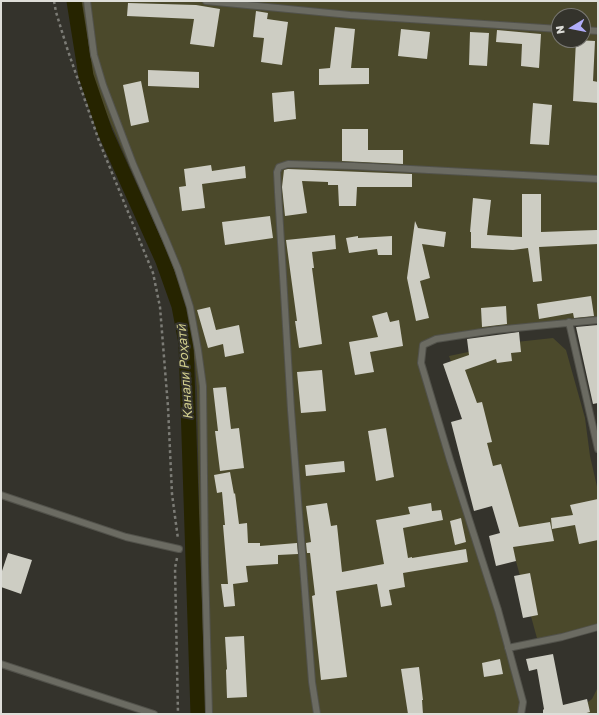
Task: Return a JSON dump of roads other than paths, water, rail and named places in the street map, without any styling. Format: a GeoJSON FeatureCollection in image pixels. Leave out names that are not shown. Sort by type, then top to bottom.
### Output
{"type":"FeatureCollection","features":[{"type":"Feature","properties":{"kind":"lane"},"geometry":{"type":"LineString","coordinates":[[87,1],[94,55],[103,85],[133,164],[178,269],[190,307],[198,350],[203,386],[205,564],[209,714]]}},
{"type":"Feature","properties":{"kind":"lane"},"geometry":{"type":"LineString","coordinates":[[206,1],[350,15],[551,28]]}},
{"type":"Feature","properties":{"kind":"lane"},"geometry":{"type":"LineString","coordinates":[[317,714],[311,674],[292,417],[278,192],[277,172],[279,167],[288,164],[347,166],[598,179]]}},
{"type":"Feature","properties":{"kind":"lane"},"geometry":{"type":"LineString","coordinates":[[521,714],[523,702],[498,610],[420,363],[422,346],[436,339],[495,330],[598,320]]}},
{"type":"Feature","properties":{"kind":"lane"},"geometry":{"type":"LineString","coordinates":[[569,322],[598,449]]}},
{"type":"Feature","properties":{"kind":"lane"},"geometry":{"type":"LineString","coordinates":[[1,495],[126,537],[179,549]]}},
{"type":"Feature","properties":{"kind":"lane"},"geometry":{"type":"LineString","coordinates":[[508,648],[562,637],[598,627]]}},
{"type":"Feature","properties":{"kind":"lane"},"geometry":{"type":"LineString","coordinates":[[1,664],[154,714]]}},
{"type":"Feature","properties":{"kind":"waterway","name":"Канали Роҳатӣ"},"geometry":{"type":"LineString","coordinates":[[74,1],[86,76],[105,132],[163,261],[179,306],[186,343],[198,714]]}}]}
